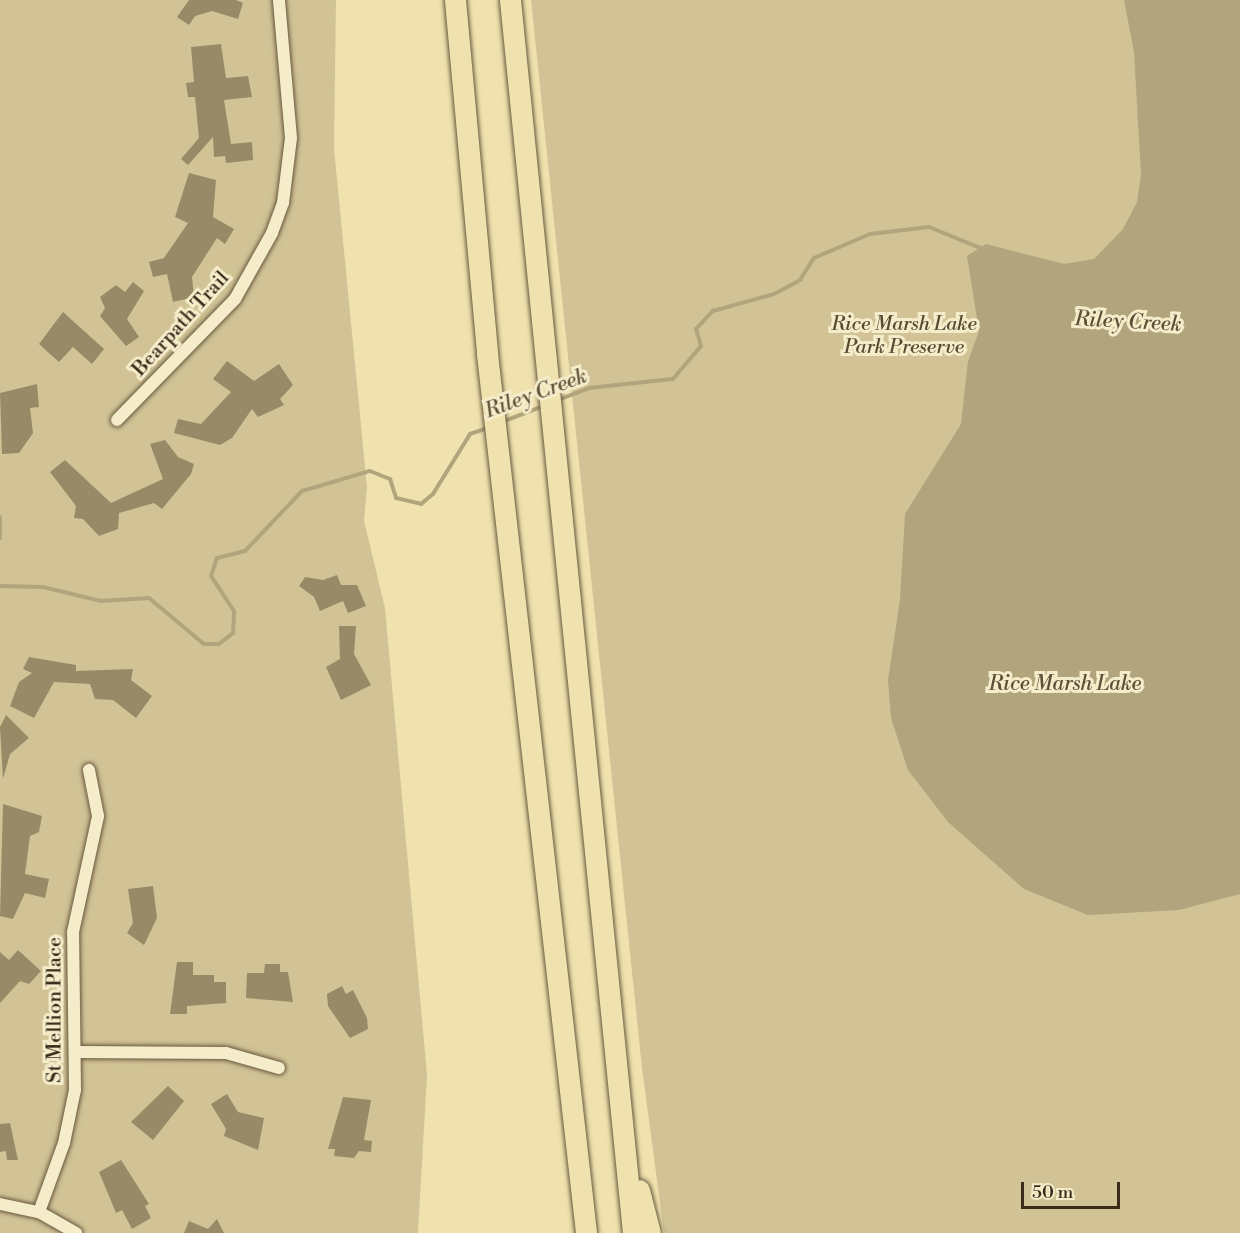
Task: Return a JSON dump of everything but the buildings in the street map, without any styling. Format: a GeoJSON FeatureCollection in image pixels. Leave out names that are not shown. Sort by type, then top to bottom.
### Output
{"type":"FeatureCollection","features":[{"type":"Feature","properties":{"kind":"highway"},"geometry":{"type":"LineString","coordinates":[[456,0],[487,354],[586,1233]]}},
{"type":"Feature","properties":{"kind":"highway"},"geometry":{"type":"LineString","coordinates":[[510,0],[633,1233]]}},
{"type":"Feature","properties":{"kind":"highway"},"geometry":{"type":"LineString","coordinates":[[625,1136],[650,1233]]}},
{"type":"Feature","properties":{"kind":"street","name":"Bearpath Trail"},"geometry":{"type":"LineString","coordinates":[[117,420],[235,299],[272,233],[283,203],[291,138],[279,0]]}},
{"type":"Feature","properties":{"kind":"street","name":"St Mellion Place"},"geometry":{"type":"LineString","coordinates":[[39,1212],[66,1135],[77,1052],[73,932],[98,816],[89,770]]}},
{"type":"Feature","properties":{"kind":"street"},"geometry":{"type":"LineString","coordinates":[[77,1052],[226,1053],[279,1068]]}},
{"type":"Feature","properties":{"kind":"street"},"geometry":{"type":"LineString","coordinates":[[0,1204],[39,1212],[76,1233]]}},
{"type":"Feature","properties":{"kind":"green space"},"geometry":{"type":"Polygon","coordinates":[[[0,0],[336,0],[334,148],[367,487],[364,521],[385,608],[427,1075],[418,1233],[0,1233],[0,0]]]}},
{"type":"Feature","properties":{"kind":"green space","name":"Rice Marsh Lake Park Preserve"},"geometry":{"type":"Polygon","coordinates":[[[531,0],[1240,0],[1240,1233],[664,1233],[642,1068],[531,0]]]}},
{"type":"Feature","properties":{"kind":"water","name":"Rice Marsh Lake"},"geometry":{"type":"Polygon","coordinates":[[[1124,0],[1240,0],[1240,894],[1179,910],[1088,915],[1024,889],[948,822],[908,770],[891,718],[888,680],[900,599],[905,514],[961,424],[968,361],[979,331],[967,256],[986,244],[1064,264],[1094,259],[1123,229],[1137,202],[1141,175],[1134,52],[1124,0]]]}},
{"type":"Feature","properties":{"kind":"waterway","name":"Riley Creek"},"geometry":{"type":"LineString","coordinates":[[558,400],[589,388],[673,379],[701,346],[696,329],[713,311],[774,294],[800,280],[814,258],[870,234],[929,227],[985,250]]}},
{"type":"Feature","properties":{"kind":"waterway","name":"Riley Creek"},"geometry":{"type":"LineString","coordinates":[[502,422],[543,406]]}},
{"type":"Feature","properties":{"kind":"waterway","name":"Riley Creek"},"geometry":{"type":"LineString","coordinates":[[0,586],[43,587],[101,601],[149,598],[204,644],[219,644],[233,633],[234,611],[211,576],[217,558],[245,551],[302,491],[370,471],[390,479],[396,498],[421,504],[433,494],[470,434],[490,427]]}},
{"type":"Feature","properties":{"kind":"waterway","name":"Riley Creek"},"geometry":{"type":"LineString","coordinates":[[0,517],[0,538]]}}]}
